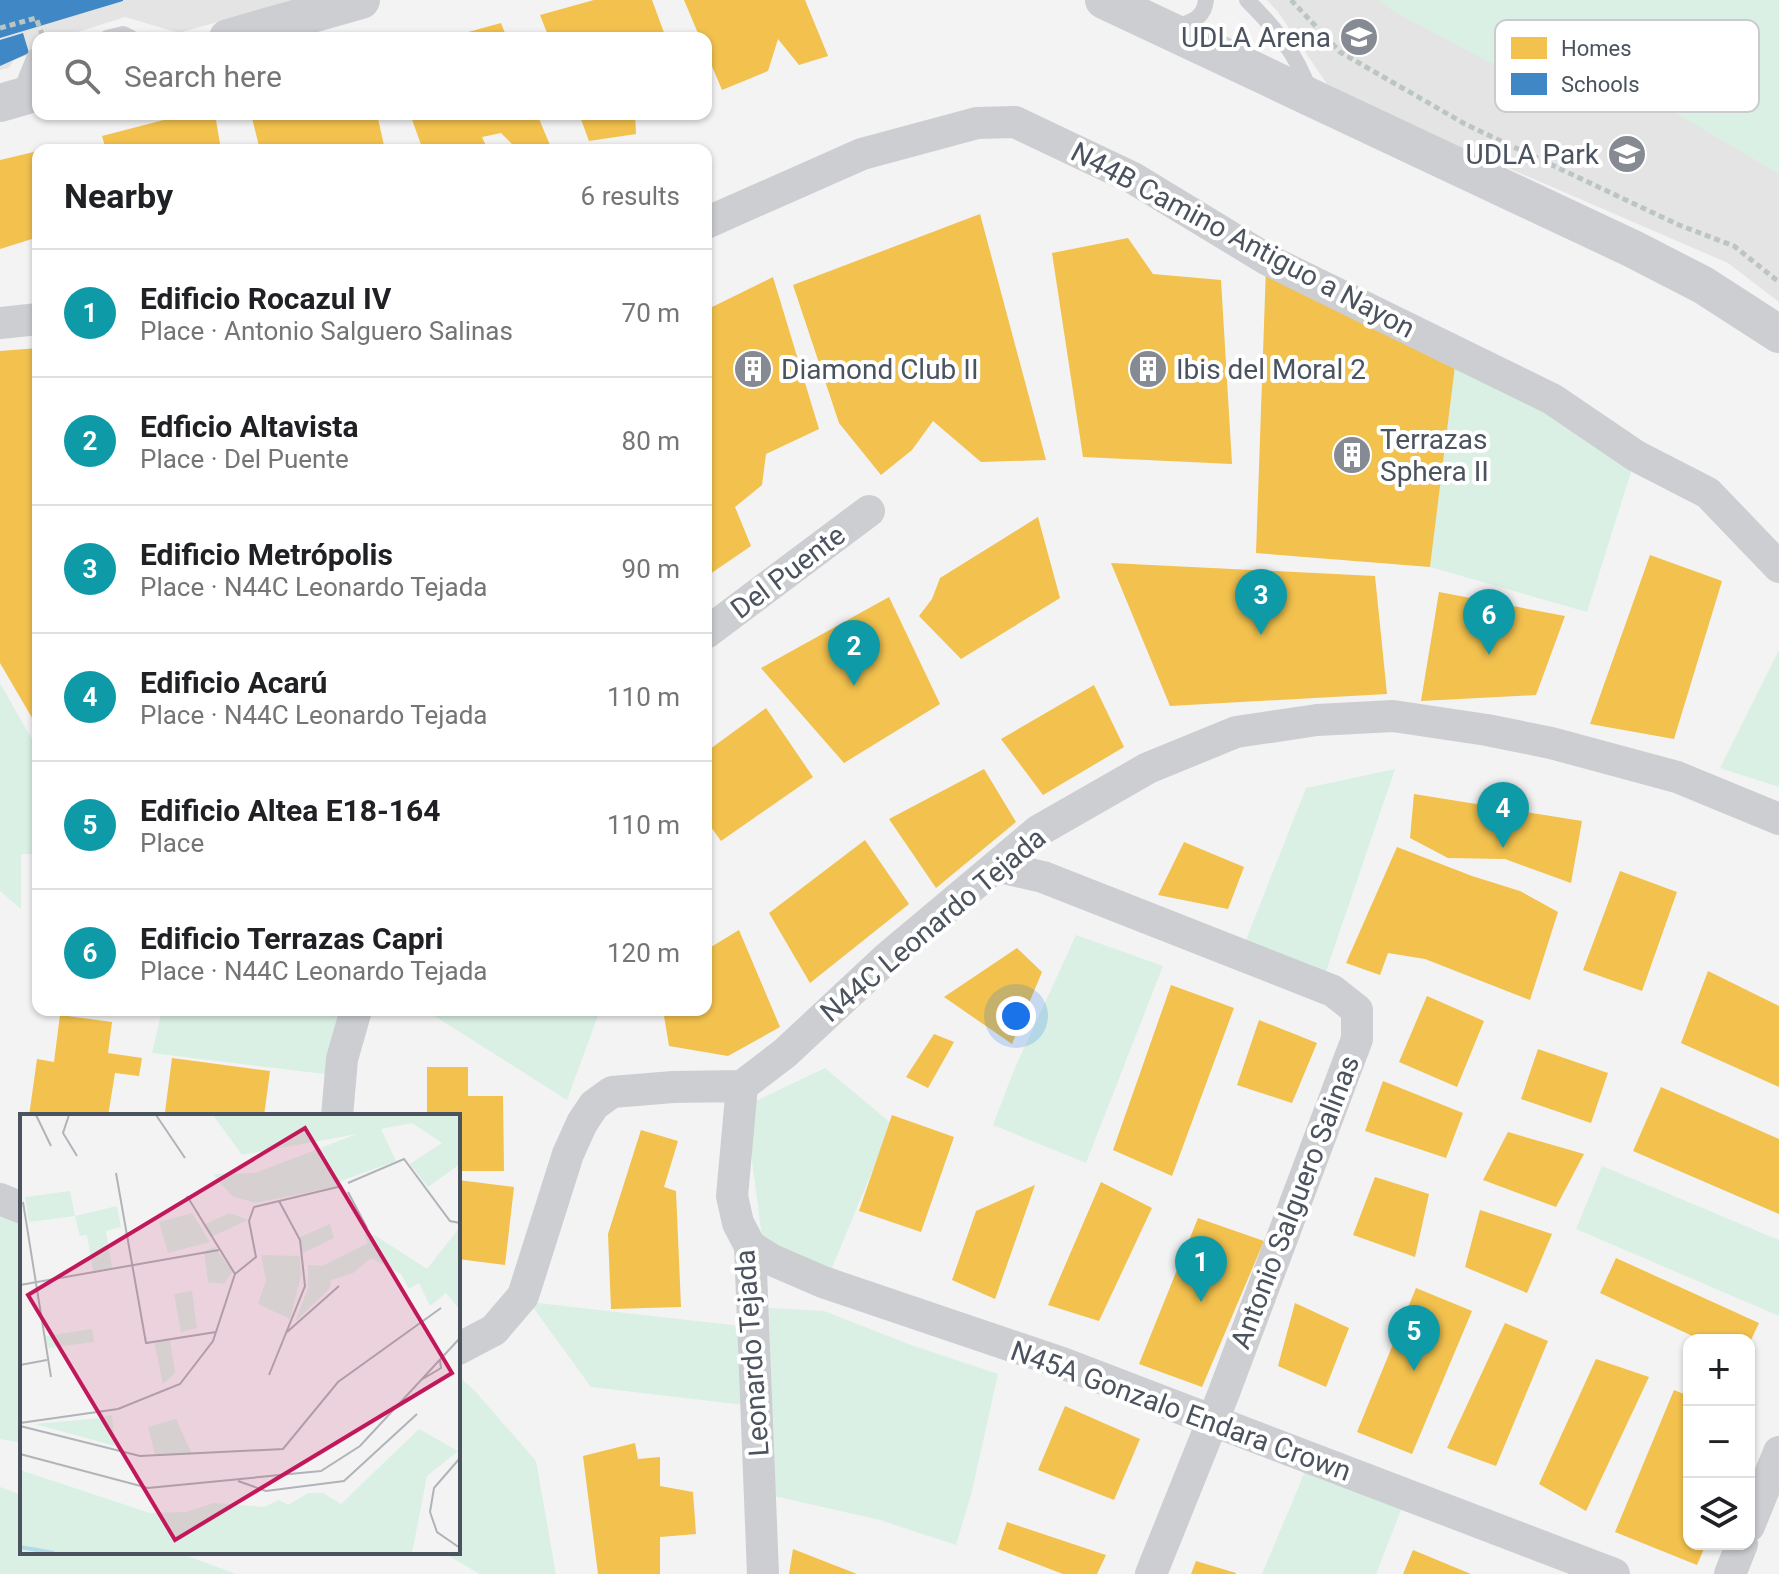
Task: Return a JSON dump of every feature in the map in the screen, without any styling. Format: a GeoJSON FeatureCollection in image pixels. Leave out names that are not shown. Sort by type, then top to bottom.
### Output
{"type":"FeatureCollection","features":[{"type":"Feature","properties":{"kind":"street"},"geometry":{"type":"LineString","coordinates":[[249,32],[361,0]]}},
{"type":"Feature","properties":{"kind":"street"},"geometry":{"type":"LineString","coordinates":[[1104,0],[1633,249],[1703,285],[1779,334]]}},
{"type":"Feature","properties":{"kind":"street","name":"N44B Camino Antiguo a Nayon"},"geometry":{"type":"LineString","coordinates":[[712,220],[862,154],[977,123],[1015,122],[1133,178],[1268,260],[1552,399],[1636,456],[1708,493],[1779,567]]}},
{"type":"Feature","properties":{"kind":"street"},"geometry":{"type":"LineString","coordinates":[[0,323],[32,320]]}},
{"type":"Feature","properties":{"kind":"street","name":"Del Puente"},"geometry":{"type":"LineString","coordinates":[[712,629],[869,511]]}},
{"type":"Feature","properties":{"kind":"street","name":"N44C Leonardo Tejada"},"geometry":{"type":"LineString","coordinates":[[742,1086],[785,1053],[888,957],[999,867],[1038,831],[1148,768],[1236,732],[1317,720],[1393,716],[1526,738],[1677,777],[1779,819]]}},
{"type":"Feature","properties":{"kind":"street","name":"Antonio Salguero Salinas"},"geometry":{"type":"LineString","coordinates":[[999,867],[1043,877],[1319,985],[1333,991],[1357,1010],[1357,1039],[1151,1574]]}},
{"type":"Feature","properties":{"kind":"street"},"geometry":{"type":"LineString","coordinates":[[337,1114],[342,1059],[354,1016]]}},
{"type":"Feature","properties":{"kind":"street"},"geometry":{"type":"LineString","coordinates":[[460,1348],[494,1330],[523,1296],[568,1154],[594,1105],[612,1092],[742,1086]]}},
{"type":"Feature","properties":{"kind":"street","name":"Leonardo Tejada"},"geometry":{"type":"LineString","coordinates":[[742,1086],[732,1196],[738,1223],[750,1246],[763,1574]]}},
{"type":"Feature","properties":{"kind":"street"},"geometry":{"type":"LineString","coordinates":[[0,1199],[20,1207]]}},
{"type":"Feature","properties":{"kind":"street","name":"N45A Gonzalo Endara Crown"},"geometry":{"type":"LineString","coordinates":[[750,1246],[772,1260],[823,1282],[1062,1363],[1614,1574]]}},
{"type":"Feature","properties":{"kind":"street"},"geometry":{"type":"LineString","coordinates":[[1755,1511],[1779,1452]]}},
{"type":"Feature","properties":{"kind":"street"},"geometry":{"type":"LineString","coordinates":[[1730,1574],[1740,1550]]}},
{"type":"Feature","properties":{"kind":"lane"},"geometry":{"type":"LineString","coordinates":[[1169,31],[1200,18],[1206,0]]}},
{"type":"Feature","properties":{"kind":"lane"},"geometry":{"type":"LineString","coordinates":[[1247,0],[1280,35],[1302,67],[1312,99]]}},
{"type":"Feature","properties":{"kind":"lane"},"geometry":{"type":"LineString","coordinates":[[19,98],[32,64]]}},
{"type":"Feature","properties":{"kind":"path"},"geometry":{"type":"LineString","coordinates":[[1291,0],[1340,52],[1465,124],[1679,225],[1734,246],[1779,282]]}},
{"type":"Feature","properties":{"kind":"path"},"geometry":{"type":"LineString","coordinates":[[0,28],[36,18],[41,32]]}},
{"type":"Feature","properties":{"kind":"shaded area"},"geometry":{"type":"Polygon","coordinates":[[[0,0],[293,0],[182,32],[125,17],[78,32],[32,32],[32,54],[14,60],[9,68],[0,70],[0,0]]]}},
{"type":"Feature","properties":{"kind":"shaded area","name":"UDLA Park"},"geometry":{"type":"Polygon","coordinates":[[[1267,0],[1779,0],[1779,302],[1728,263],[1441,139],[1327,84],[1267,0]]]}},
{"type":"Feature","properties":{"kind":"green space"},"geometry":{"type":"Polygon","coordinates":[[[1379,0],[1779,0],[1779,174],[1674,112],[1759,112],[1759,20],[1495,20],[1495,63],[1393,11],[1379,0]]]}},
{"type":"Feature","properties":{"kind":"green space"},"geometry":{"type":"Polygon","coordinates":[[[1456,358],[1636,456],[1587,612],[1430,567],[1456,358]]]}},
{"type":"Feature","properties":{"kind":"green space"},"geometry":{"type":"Polygon","coordinates":[[[1779,650],[1779,787],[1720,768],[1779,650]]]}},
{"type":"Feature","properties":{"kind":"green space"},"geometry":{"type":"Polygon","coordinates":[[[0,683],[32,739],[32,854],[21,854],[21,909],[0,891],[0,683]]]}},
{"type":"Feature","properties":{"kind":"green space"},"geometry":{"type":"Polygon","coordinates":[[[1395,769],[1316,1001],[1236,965],[1306,788],[1395,769]]]}},
{"type":"Feature","properties":{"kind":"green space"},"geometry":{"type":"Polygon","coordinates":[[[1076,935],[1163,966],[1086,1163],[993,1125],[1014,1070],[1076,935]]]}},
{"type":"Feature","properties":{"kind":"green space"},"geometry":{"type":"Polygon","coordinates":[[[161,1016],[356,1016],[341,1076],[152,1053],[161,1016]]]}},
{"type":"Feature","properties":{"kind":"green space"},"geometry":{"type":"Polygon","coordinates":[[[434,1016],[598,1016],[567,1100],[434,1016]]]}},
{"type":"Feature","properties":{"kind":"green space"},"geometry":{"type":"Polygon","coordinates":[[[825,1068],[892,1124],[828,1277],[766,1269],[745,1106],[825,1068]]]}},
{"type":"Feature","properties":{"kind":"green space"},"geometry":{"type":"Polygon","coordinates":[[[1602,1166],[1779,1240],[1779,1316],[1576,1229],[1602,1166]]]}},
{"type":"Feature","properties":{"kind":"green space"},"geometry":{"type":"Polygon","coordinates":[[[0,1206],[20,1216],[20,1443],[0,1439],[0,1206]]]}},
{"type":"Feature","properties":{"kind":"green space"},"geometry":{"type":"Polygon","coordinates":[[[529,1302],[749,1327],[753,1406],[591,1387],[529,1302]]]}},
{"type":"Feature","properties":{"kind":"green space"},"geometry":{"type":"Polygon","coordinates":[[[769,1308],[824,1311],[998,1374],[972,1491],[956,1545],[880,1520],[774,1496],[769,1308]]]}},
{"type":"Feature","properties":{"kind":"green space"},"geometry":{"type":"Polygon","coordinates":[[[460,1378],[536,1461],[556,1574],[480,1574],[445,1554],[460,1554],[460,1378]]]}},
{"type":"Feature","properties":{"kind":"green space"},"geometry":{"type":"Polygon","coordinates":[[[1309,1462],[1405,1500],[1376,1574],[1262,1574],[1309,1462]]]}},
{"type":"Feature","properties":{"kind":"green space"},"geometry":{"type":"Polygon","coordinates":[[[0,1487],[20,1494],[20,1554],[181,1554],[236,1574],[0,1574],[0,1487]]]}},
{"type":"Feature","properties":{"kind":"building: Homes"},"geometry":{"type":"Polygon","coordinates":[[[594,0],[652,0],[664,32],[547,32],[540,15],[594,0]]]}},
{"type":"Feature","properties":{"kind":"building: Homes"},"geometry":{"type":"Polygon","coordinates":[[[684,0],[805,0],[828,56],[799,65],[778,39],[768,71],[722,90],[712,66],[712,32],[697,32],[684,0]]]}},
{"type":"Feature","properties":{"kind":"building: Homes"},"geometry":{"type":"Polygon","coordinates":[[[501,23],[505,32],[468,32],[501,23]]]}},
{"type":"Feature","properties":{"kind":"building: Homes"},"geometry":{"type":"Polygon","coordinates":[[[164,120],[216,120],[220,144],[104,144],[102,136],[164,120]]]}},
{"type":"Feature","properties":{"kind":"building: Homes"},"geometry":{"type":"Polygon","coordinates":[[[252,120],[378,120],[384,144],[258,144],[252,120]]]}},
{"type":"Feature","properties":{"kind":"building: Homes"},"geometry":{"type":"Polygon","coordinates":[[[412,120],[540,120],[550,144],[512,144],[501,133],[482,137],[485,144],[421,144],[412,120]]]}},
{"type":"Feature","properties":{"kind":"building: Homes"},"geometry":{"type":"Polygon","coordinates":[[[581,120],[635,120],[636,134],[589,141],[581,120]]]}},
{"type":"Feature","properties":{"kind":"building: Homes"},"geometry":{"type":"Polygon","coordinates":[[[32,152],[32,239],[0,249],[0,160],[32,152]]]}},
{"type":"Feature","properties":{"kind":"building: Homes"},"geometry":{"type":"Polygon","coordinates":[[[980,214],[1046,460],[981,462],[933,421],[912,450],[881,475],[839,423],[793,285],[980,214]]]}},
{"type":"Feature","properties":{"kind":"building: Homes","name":"Ibis del Moral 2"},"geometry":{"type":"Polygon","coordinates":[[[1128,238],[1153,274],[1221,280],[1232,464],[1083,457],[1052,253],[1128,238]]]}},
{"type":"Feature","properties":{"kind":"building: Homes","name":"Terrazas Sphera II"},"geometry":{"type":"Polygon","coordinates":[[[1266,267],[1456,358],[1430,567],[1256,553],[1266,267]]]}},
{"type":"Feature","properties":{"kind":"building: Homes","name":"Diamond Club II"},"geometry":{"type":"Polygon","coordinates":[[[773,277],[819,429],[766,454],[762,485],[735,507],[751,546],[712,573],[712,307],[773,277]]]}},
{"type":"Feature","properties":{"kind":"building: Homes"},"geometry":{"type":"Polygon","coordinates":[[[32,348],[32,718],[0,663],[0,351],[32,348]]]}},
{"type":"Feature","properties":{"kind":"building: Homes"},"geometry":{"type":"Polygon","coordinates":[[[1038,517],[1060,598],[961,659],[919,616],[932,599],[940,578],[1038,517]]]}},
{"type":"Feature","properties":{"kind":"building: Homes"},"geometry":{"type":"Polygon","coordinates":[[[1650,555],[1722,581],[1674,739],[1590,724],[1650,555]]]}},
{"type":"Feature","properties":{"kind":"building: Homes"},"geometry":{"type":"Polygon","coordinates":[[[1111,563],[1375,576],[1387,694],[1170,706],[1111,563]]]}},
{"type":"Feature","properties":{"kind":"building: Homes"},"geometry":{"type":"Polygon","coordinates":[[[1439,592],[1565,616],[1536,695],[1421,701],[1439,592]]]}},
{"type":"Feature","properties":{"kind":"building: Homes"},"geometry":{"type":"Polygon","coordinates":[[[889,597],[940,704],[844,763],[761,668],[889,597]]]}},
{"type":"Feature","properties":{"kind":"building: Homes"},"geometry":{"type":"Polygon","coordinates":[[[1094,685],[1124,747],[1043,795],[1001,739],[1094,685]]]}},
{"type":"Feature","properties":{"kind":"building: Homes"},"geometry":{"type":"Polygon","coordinates":[[[766,708],[813,777],[721,841],[712,828],[712,748],[766,708]]]}},
{"type":"Feature","properties":{"kind":"building: Homes"},"geometry":{"type":"Polygon","coordinates":[[[984,769],[1016,822],[936,888],[889,819],[984,769]]]}},
{"type":"Feature","properties":{"kind":"building: Homes"},"geometry":{"type":"Polygon","coordinates":[[[1414,794],[1582,821],[1571,883],[1505,859],[1448,858],[1410,838],[1414,794]]]}},
{"type":"Feature","properties":{"kind":"building: Homes"},"geometry":{"type":"Polygon","coordinates":[[[865,840],[909,904],[810,983],[769,913],[865,840]]]}},
{"type":"Feature","properties":{"kind":"building: Homes"},"geometry":{"type":"Polygon","coordinates":[[[1184,842],[1244,867],[1228,909],[1158,895],[1184,842]]]}},
{"type":"Feature","properties":{"kind":"building: Homes"},"geometry":{"type":"Polygon","coordinates":[[[1397,847],[1520,891],[1558,912],[1530,1000],[1425,959],[1388,953],[1380,975],[1346,963],[1397,847]]]}},
{"type":"Feature","properties":{"kind":"building: Homes"},"geometry":{"type":"Polygon","coordinates":[[[1620,871],[1677,892],[1642,991],[1583,970],[1620,871]]]}},
{"type":"Feature","properties":{"kind":"building: Homes"},"geometry":{"type":"Polygon","coordinates":[[[739,930],[780,1027],[728,1056],[669,1046],[664,1016],[712,1016],[712,946],[739,930]]]}},
{"type":"Feature","properties":{"kind":"building: Homes"},"geometry":{"type":"Polygon","coordinates":[[[1017,948],[1042,972],[1012,1044],[944,997],[1017,948]]]}},
{"type":"Feature","properties":{"kind":"building: Homes"},"geometry":{"type":"Polygon","coordinates":[[[1708,971],[1779,1006],[1779,1087],[1681,1043],[1708,971]]]}},
{"type":"Feature","properties":{"kind":"building: Homes"},"geometry":{"type":"Polygon","coordinates":[[[1171,985],[1234,1008],[1172,1176],[1113,1150],[1171,985]]]}},
{"type":"Feature","properties":{"kind":"building: Homes"},"geometry":{"type":"Polygon","coordinates":[[[1427,996],[1484,1021],[1457,1087],[1399,1062],[1427,996]]]}},
{"type":"Feature","properties":{"kind":"building: Homes"},"geometry":{"type":"Polygon","coordinates":[[[60,1016],[112,1022],[108,1053],[142,1058],[139,1076],[115,1073],[108,1114],[29,1114],[37,1059],[54,1062],[60,1016]]]}},
{"type":"Feature","properties":{"kind":"building: Homes"},"geometry":{"type":"Polygon","coordinates":[[[1259,1020],[1317,1043],[1292,1103],[1237,1085],[1259,1020]]]}},
{"type":"Feature","properties":{"kind":"building: Homes"},"geometry":{"type":"Polygon","coordinates":[[[934,1034],[954,1042],[928,1088],[906,1077],[934,1034]]]}},
{"type":"Feature","properties":{"kind":"building: Homes"},"geometry":{"type":"Polygon","coordinates":[[[1538,1049],[1608,1073],[1591,1123],[1521,1099],[1538,1049]]]}},
{"type":"Feature","properties":{"kind":"building: Homes"},"geometry":{"type":"Polygon","coordinates":[[[172,1058],[270,1071],[264,1114],[165,1112],[172,1058]]]}},
{"type":"Feature","properties":{"kind":"building: Homes"},"geometry":{"type":"Polygon","coordinates":[[[427,1067],[468,1067],[468,1096],[503,1096],[504,1171],[460,1171],[460,1114],[427,1114],[427,1067]]]}},
{"type":"Feature","properties":{"kind":"building: Homes"},"geometry":{"type":"Polygon","coordinates":[[[1383,1081],[1463,1113],[1446,1158],[1365,1131],[1383,1081]]]}},
{"type":"Feature","properties":{"kind":"building: Homes"},"geometry":{"type":"Polygon","coordinates":[[[1661,1087],[1779,1139],[1779,1214],[1633,1151],[1661,1087]]]}},
{"type":"Feature","properties":{"kind":"building: Homes"},"geometry":{"type":"Polygon","coordinates":[[[892,1115],[954,1137],[921,1232],[859,1211],[892,1115]]]}},
{"type":"Feature","properties":{"kind":"building: Homes"},"geometry":{"type":"Polygon","coordinates":[[[641,1130],[678,1141],[664,1187],[676,1191],[681,1307],[611,1309],[608,1234],[641,1130]]]}},
{"type":"Feature","properties":{"kind":"building: Homes"},"geometry":{"type":"Polygon","coordinates":[[[1508,1132],[1584,1154],[1556,1207],[1483,1180],[1508,1132]]]}},
{"type":"Feature","properties":{"kind":"building: Homes"},"geometry":{"type":"Polygon","coordinates":[[[1375,1177],[1429,1194],[1415,1257],[1353,1235],[1375,1177]]]}},
{"type":"Feature","properties":{"kind":"building: Homes"},"geometry":{"type":"Polygon","coordinates":[[[460,1180],[514,1187],[505,1265],[460,1259],[460,1180]]]}},
{"type":"Feature","properties":{"kind":"building: Homes"},"geometry":{"type":"Polygon","coordinates":[[[1101,1182],[1152,1208],[1099,1321],[1048,1305],[1101,1182]]]}},
{"type":"Feature","properties":{"kind":"building: Homes"},"geometry":{"type":"Polygon","coordinates":[[[1035,1185],[995,1299],[952,1280],[976,1211],[1035,1185]]]}},
{"type":"Feature","properties":{"kind":"building: Homes"},"geometry":{"type":"Polygon","coordinates":[[[1480,1210],[1552,1234],[1527,1293],[1465,1267],[1480,1210]]]}},
{"type":"Feature","properties":{"kind":"building: Homes"},"geometry":{"type":"Polygon","coordinates":[[[1198,1218],[1264,1241],[1202,1387],[1139,1364],[1198,1218]]]}},
{"type":"Feature","properties":{"kind":"building: Homes"},"geometry":{"type":"Polygon","coordinates":[[[1616,1258],[1759,1323],[1754,1334],[1688,1334],[1600,1293],[1616,1258]]]}},
{"type":"Feature","properties":{"kind":"building: Homes"},"geometry":{"type":"Polygon","coordinates":[[[1416,1288],[1472,1311],[1412,1454],[1357,1432],[1416,1288]]]}},
{"type":"Feature","properties":{"kind":"building: Homes"},"geometry":{"type":"Polygon","coordinates":[[[1295,1303],[1349,1328],[1326,1387],[1278,1366],[1295,1303]]]}},
{"type":"Feature","properties":{"kind":"building: Homes"},"geometry":{"type":"Polygon","coordinates":[[[1505,1323],[1548,1341],[1496,1466],[1447,1448],[1505,1323]]]}},
{"type":"Feature","properties":{"kind":"building: Homes"},"geometry":{"type":"Polygon","coordinates":[[[1596,1359],[1649,1377],[1586,1511],[1539,1484],[1596,1359]]]}},
{"type":"Feature","properties":{"kind":"building: Homes"},"geometry":{"type":"Polygon","coordinates":[[[1674,1390],[1683,1394],[1683,1550],[1703,1550],[1697,1565],[1615,1532],[1674,1390]]]}},
{"type":"Feature","properties":{"kind":"building: Homes"},"geometry":{"type":"Polygon","coordinates":[[[1065,1406],[1140,1439],[1114,1500],[1038,1470],[1065,1406]]]}},
{"type":"Feature","properties":{"kind":"building: Homes"},"geometry":{"type":"Polygon","coordinates":[[[635,1443],[638,1459],[660,1457],[660,1486],[693,1492],[696,1534],[660,1537],[660,1574],[598,1574],[583,1456],[635,1443]]]}},
{"type":"Feature","properties":{"kind":"building: Homes"},"geometry":{"type":"Polygon","coordinates":[[[1007,1522],[1106,1555],[1097,1574],[1063,1574],[998,1549],[1007,1522]]]}},
{"type":"Feature","properties":{"kind":"building: Homes"},"geometry":{"type":"Polygon","coordinates":[[[793,1549],[857,1574],[789,1574],[793,1549]]]}},
{"type":"Feature","properties":{"kind":"building: Homes"},"geometry":{"type":"Polygon","coordinates":[[[1413,1550],[1471,1574],[1403,1574],[1413,1550]]]}},
{"type":"Feature","properties":{"kind":"building: Homes"},"geometry":{"type":"Polygon","coordinates":[[[1196,1561],[1236,1573],[1236,1574],[1191,1574],[1196,1561]]]}},
{"type":"Feature","properties":{"kind":"building: Schools"},"geometry":{"type":"Polygon","coordinates":[[[0,0],[123,0],[123,1],[0,38],[0,0]]]}},
{"type":"Feature","properties":{"kind":"building: Schools"},"geometry":{"type":"Polygon","coordinates":[[[23,33],[29,53],[0,66],[0,40],[23,33]]]}},
{"type":"Feature","properties":{"kind":"place","name":"UDLA Arena"},"geometry":{"type":"Point","coordinates":[1359,37]}},
{"type":"Feature","properties":{"kind":"place","name":"UDLA Park"},"geometry":{"type":"Point","coordinates":[1627,154]}},
{"type":"Feature","properties":{"kind":"place","name":"Diamond Club II"},"geometry":{"type":"Point","coordinates":[753,369]}},
{"type":"Feature","properties":{"kind":"place","name":"Ibis del Moral 2"},"geometry":{"type":"Point","coordinates":[1148,369]}},
{"type":"Feature","properties":{"kind":"place","name":"Terrazas Sphera II"},"geometry":{"type":"Point","coordinates":[1352,455]}},
{"type":"Feature","properties":{"kind":"place","name":"Edificio Metrópolis"},"geometry":{"type":"Point","coordinates":[1261,635]}},
{"type":"Feature","properties":{"kind":"place","name":"Edificio Terrazas Capri"},"geometry":{"type":"Point","coordinates":[1489,655]}},
{"type":"Feature","properties":{"kind":"place","name":"Edficio Altavista"},"geometry":{"type":"Point","coordinates":[854,686]}},
{"type":"Feature","properties":{"kind":"place","name":"Edificio Acarú"},"geometry":{"type":"Point","coordinates":[1503,848]}},
{"type":"Feature","properties":{"kind":"place","name":"Edificio Rocazul IV"},"geometry":{"type":"Point","coordinates":[1201,1302]}},
{"type":"Feature","properties":{"kind":"place","name":"Edificio Altea E18-164"},"geometry":{"type":"Point","coordinates":[1414,1371]}}]}
